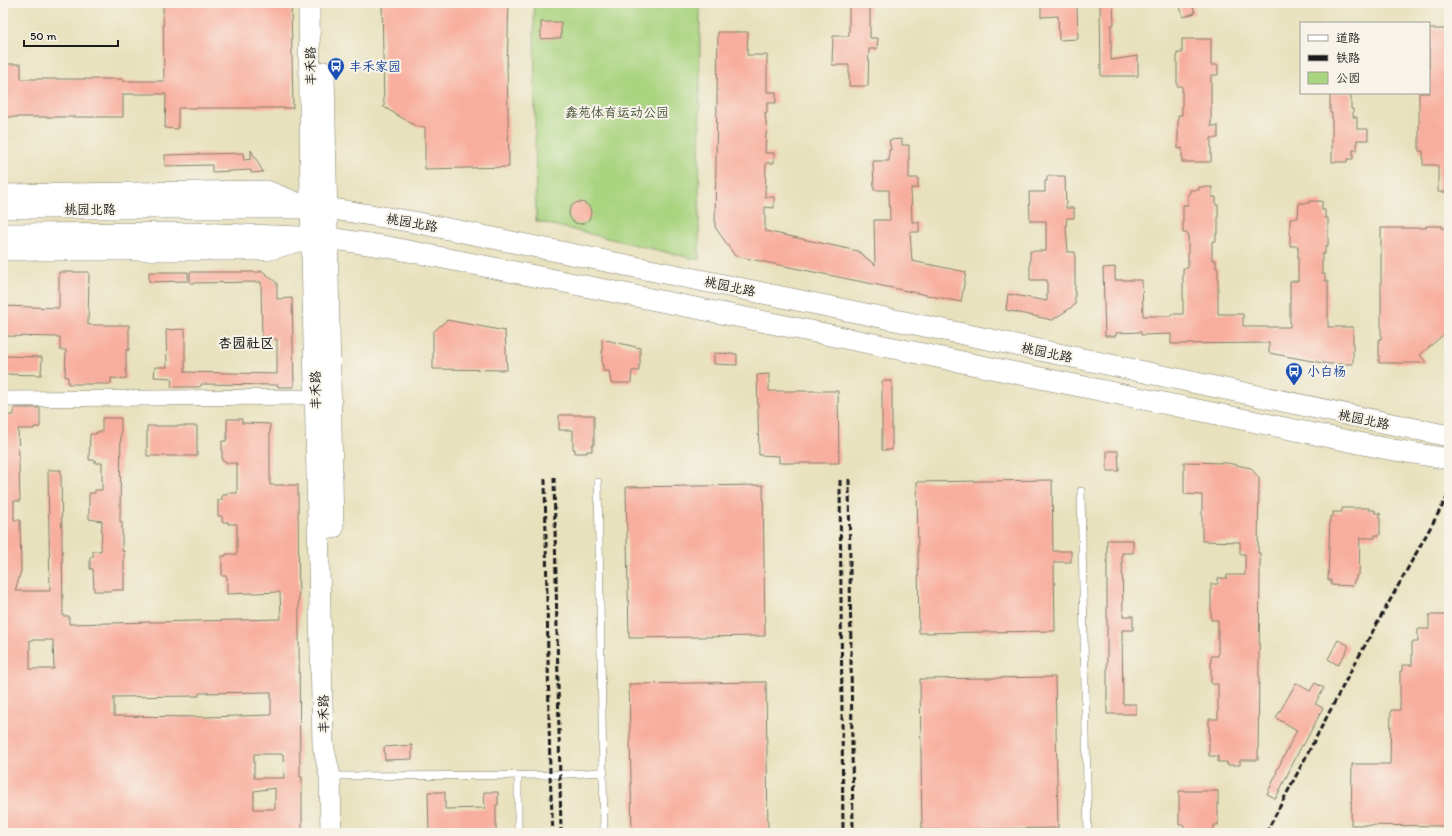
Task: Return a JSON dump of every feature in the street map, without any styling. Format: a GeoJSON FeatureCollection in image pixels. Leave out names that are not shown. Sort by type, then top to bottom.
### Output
{"type":"FeatureCollection","features":[{"type":"Feature","properties":{"kind":"main road","name":"丰禾路"},"geometry":{"type":"LineString","coordinates":[[309,3],[319,208],[337,744],[330,776]]}},
{"type":"Feature","properties":{"kind":"main road","name":"丰禾路"},"geometry":{"type":"LineString","coordinates":[[319,208],[322,3]]}},
{"type":"Feature","properties":{"kind":"main road","name":"桃园北路"},"geometry":{"type":"LineString","coordinates":[[8,204],[319,208],[414,222],[964,334],[1449,436]]}},
{"type":"Feature","properties":{"kind":"main road","name":"桃园北路"},"geometry":{"type":"LineString","coordinates":[[9,234],[191,233],[320,238],[388,247],[766,322],[1372,446],[1449,460]]}},
{"type":"Feature","properties":{"kind":"main road","name":"丰禾路"},"geometry":{"type":"LineString","coordinates":[[320,238],[315,397],[323,745],[330,776],[331,833]]}},
{"type":"Feature","properties":{"kind":"street"},"geometry":{"type":"LineString","coordinates":[[3,251],[267,251],[320,238]]}},
{"type":"Feature","properties":{"kind":"street"},"geometry":{"type":"LineString","coordinates":[[3,399],[315,397]]}},
{"type":"Feature","properties":{"kind":"lane"},"geometry":{"type":"LineString","coordinates":[[598,482],[604,833]]}},
{"type":"Feature","properties":{"kind":"lane"},"geometry":{"type":"LineString","coordinates":[[1081,491],[1088,833]]}},
{"type":"Feature","properties":{"kind":"lane"},"geometry":{"type":"LineString","coordinates":[[330,776],[550,775],[604,772]]}},
{"type":"Feature","properties":{"kind":"lane"},"geometry":{"type":"LineString","coordinates":[[518,775],[518,833]]}},
{"type":"Feature","properties":{"kind":"green space","name":"鑫苑体育运动公园"},"geometry":{"type":"Polygon","coordinates":[[[534,3],[700,3],[699,260],[536,221],[534,3]]]}},
{"type":"Feature","properties":{"kind":"building"},"geometry":{"type":"Polygon","coordinates":[[[163,3],[291,3],[293,108],[178,108],[178,129],[165,128],[166,94],[123,94],[123,117],[3,117],[3,64],[21,64],[21,79],[123,79],[123,81],[164,81],[163,3]]]}},
{"type":"Feature","properties":{"kind":"building"},"geometry":{"type":"Polygon","coordinates":[[[382,3],[509,3],[507,65],[509,167],[425,169],[425,127],[417,127],[384,107],[382,3]]]}},
{"type":"Feature","properties":{"kind":"building"},"geometry":{"type":"Polygon","coordinates":[[[849,3],[870,3],[870,38],[878,38],[877,49],[869,49],[868,86],[849,86],[849,65],[832,65],[833,36],[849,36],[849,3]]]}},
{"type":"Feature","properties":{"kind":"building"},"geometry":{"type":"Polygon","coordinates":[[[1041,3],[1077,3],[1078,39],[1059,40],[1058,16],[1041,17],[1041,3]]]}},
{"type":"Feature","properties":{"kind":"building"},"geometry":{"type":"Polygon","coordinates":[[[1100,3],[1113,3],[1114,25],[1111,25],[1111,60],[1138,56],[1138,76],[1101,76],[1100,3]]]}},
{"type":"Feature","properties":{"kind":"building"},"geometry":{"type":"Polygon","coordinates":[[[1179,3],[1192,3],[1195,13],[1183,17],[1179,3]]]}},
{"type":"Feature","properties":{"kind":"building"},"geometry":{"type":"Polygon","coordinates":[[[541,22],[561,22],[561,38],[541,39],[541,22]]]}},
{"type":"Feature","properties":{"kind":"building"},"geometry":{"type":"Polygon","coordinates":[[[1430,29],[1449,29],[1449,192],[1438,192],[1438,166],[1423,165],[1423,151],[1419,151],[1419,94],[1430,94],[1430,29]]]}},
{"type":"Feature","properties":{"kind":"building"},"geometry":{"type":"Polygon","coordinates":[[[718,32],[748,32],[747,55],[767,55],[767,92],[776,92],[776,103],[767,103],[767,113],[765,112],[767,133],[765,153],[774,153],[774,163],[766,163],[765,197],[774,197],[774,208],[765,207],[765,231],[858,251],[875,265],[874,220],[890,220],[889,190],[874,190],[873,161],[889,161],[889,150],[891,150],[889,140],[902,139],[902,145],[909,145],[909,178],[918,178],[918,188],[911,188],[912,222],[919,222],[919,232],[910,232],[912,261],[966,272],[961,302],[735,256],[715,227],[718,32]]]}},
{"type":"Feature","properties":{"kind":"building"},"geometry":{"type":"Polygon","coordinates":[[[1182,39],[1211,39],[1211,65],[1218,65],[1218,75],[1211,75],[1211,126],[1218,126],[1218,138],[1211,138],[1211,162],[1182,162],[1182,148],[1178,149],[1178,115],[1182,115],[1182,86],[1177,86],[1177,53],[1182,53],[1182,39]]]}},
{"type":"Feature","properties":{"kind":"building"},"geometry":{"type":"Polygon","coordinates":[[[1330,94],[1351,94],[1351,109],[1353,109],[1353,117],[1357,117],[1357,129],[1368,129],[1368,140],[1357,140],[1357,150],[1353,150],[1353,159],[1347,159],[1347,162],[1332,162],[1332,113],[1330,113],[1330,94]]]}},
{"type":"Feature","properties":{"kind":"building"},"geometry":{"type":"Polygon","coordinates":[[[251,150],[263,172],[251,173],[251,170],[212,172],[212,165],[165,166],[165,155],[243,153],[244,160],[251,159],[251,150]]]}},
{"type":"Feature","properties":{"kind":"building"},"geometry":{"type":"Polygon","coordinates":[[[1047,176],[1065,176],[1066,208],[1074,208],[1074,218],[1067,218],[1066,227],[1068,252],[1075,252],[1075,305],[1052,320],[1006,310],[1008,294],[1047,301],[1047,280],[1030,280],[1030,251],[1046,251],[1046,221],[1030,221],[1029,192],[1045,192],[1045,181],[1047,181],[1047,176]]]}},
{"type":"Feature","properties":{"kind":"building"},"geometry":{"type":"Polygon","coordinates":[[[1199,187],[1212,187],[1212,197],[1216,197],[1216,205],[1218,205],[1218,233],[1216,233],[1216,241],[1212,241],[1212,260],[1216,260],[1216,268],[1218,268],[1218,314],[1243,314],[1243,326],[1249,327],[1290,327],[1290,281],[1298,281],[1298,246],[1290,246],[1290,218],[1298,218],[1299,203],[1322,201],[1322,210],[1325,210],[1325,218],[1328,218],[1328,246],[1325,246],[1325,254],[1322,254],[1322,274],[1325,274],[1325,281],[1328,281],[1328,327],[1353,327],[1353,364],[1328,364],[1269,353],[1269,343],[1171,344],[1171,334],[1141,335],[1141,332],[1116,333],[1116,336],[1105,336],[1103,268],[1115,267],[1115,280],[1142,280],[1143,316],[1171,316],[1171,314],[1183,314],[1183,268],[1188,268],[1188,233],[1183,233],[1183,205],[1188,205],[1188,194],[1190,194],[1190,190],[1199,190],[1199,187]]]}},
{"type":"Feature","properties":{"kind":"building"},"geometry":{"type":"Polygon","coordinates":[[[580,202],[588,205],[591,213],[588,221],[580,224],[572,221],[569,213],[572,205],[580,202]]]}},
{"type":"Feature","properties":{"kind":"building"},"geometry":{"type":"Polygon","coordinates":[[[1426,226],[1442,226],[1442,228],[1449,228],[1449,330],[1420,355],[1427,363],[1379,363],[1379,339],[1381,339],[1381,228],[1426,228],[1426,226]]]}},
{"type":"Feature","properties":{"kind":"building"},"geometry":{"type":"Polygon","coordinates":[[[261,270],[277,283],[277,299],[292,298],[294,387],[278,387],[278,385],[201,384],[199,387],[171,387],[172,378],[154,377],[155,367],[167,367],[166,330],[185,329],[185,372],[277,374],[277,339],[262,340],[261,282],[190,283],[190,272],[261,272],[261,270]]]}},
{"type":"Feature","properties":{"kind":"building"},"geometry":{"type":"Polygon","coordinates":[[[59,272],[89,272],[88,325],[129,325],[129,350],[126,350],[126,379],[111,378],[111,384],[68,384],[68,377],[65,377],[66,350],[60,350],[60,337],[3,336],[3,306],[59,308],[59,272]]]}},
{"type":"Feature","properties":{"kind":"building"},"geometry":{"type":"Polygon","coordinates":[[[149,272],[188,272],[188,281],[149,282],[149,272]]]}},
{"type":"Feature","properties":{"kind":"building"},"geometry":{"type":"Polygon","coordinates":[[[447,320],[505,331],[507,370],[433,369],[433,332],[447,320]]]}},
{"type":"Feature","properties":{"kind":"building"},"geometry":{"type":"Polygon","coordinates":[[[602,339],[640,348],[639,371],[632,371],[631,383],[611,383],[609,371],[603,371],[602,339]]]}},
{"type":"Feature","properties":{"kind":"building"},"geometry":{"type":"Polygon","coordinates":[[[714,353],[737,354],[737,365],[714,364],[714,353]]]}},
{"type":"Feature","properties":{"kind":"building"},"geometry":{"type":"Polygon","coordinates":[[[4,356],[42,357],[41,375],[3,374],[4,356]]]}},
{"type":"Feature","properties":{"kind":"building"},"geometry":{"type":"Polygon","coordinates":[[[769,374],[769,391],[838,391],[839,463],[779,463],[779,456],[759,455],[757,375],[769,374]]]}},
{"type":"Feature","properties":{"kind":"building"},"geometry":{"type":"Polygon","coordinates":[[[882,381],[892,381],[892,450],[882,450],[882,381]]]}},
{"type":"Feature","properties":{"kind":"building"},"geometry":{"type":"Polygon","coordinates":[[[14,408],[40,408],[40,427],[34,427],[34,429],[18,429],[20,501],[14,501],[14,520],[20,520],[21,571],[15,591],[50,591],[48,470],[61,470],[63,616],[69,616],[69,624],[281,619],[280,592],[227,594],[227,578],[226,576],[222,576],[222,556],[226,556],[226,554],[237,554],[237,524],[222,522],[222,516],[218,516],[218,500],[222,500],[222,495],[227,495],[227,493],[237,493],[237,463],[226,463],[226,461],[222,461],[222,441],[226,441],[227,438],[227,419],[242,419],[242,423],[270,424],[270,485],[298,485],[300,777],[302,777],[302,833],[3,833],[3,415],[14,415],[14,408]],[[30,640],[30,669],[54,669],[53,640],[30,640]],[[271,692],[199,693],[199,696],[114,697],[114,716],[205,717],[271,715],[271,692]],[[254,754],[254,778],[284,778],[283,754],[254,754]],[[275,788],[254,791],[254,809],[275,809],[275,788]]]}},
{"type":"Feature","properties":{"kind":"building"},"geometry":{"type":"Polygon","coordinates":[[[559,415],[594,415],[594,445],[592,445],[592,451],[587,451],[587,453],[575,453],[575,449],[573,449],[573,430],[559,430],[559,415]]]}},
{"type":"Feature","properties":{"kind":"building"},"geometry":{"type":"Polygon","coordinates":[[[102,418],[121,418],[120,522],[122,522],[122,551],[124,551],[124,590],[94,591],[93,569],[90,569],[90,557],[93,557],[93,551],[101,551],[102,521],[89,519],[89,493],[95,493],[95,490],[102,490],[102,463],[95,463],[95,460],[89,460],[90,434],[102,432],[102,418]]]}},
{"type":"Feature","properties":{"kind":"building"},"geometry":{"type":"Polygon","coordinates":[[[147,426],[197,426],[197,456],[147,456],[147,426]]]}},
{"type":"Feature","properties":{"kind":"building"},"geometry":{"type":"Polygon","coordinates":[[[1107,451],[1118,451],[1119,471],[1107,471],[1107,451]]]}},
{"type":"Feature","properties":{"kind":"building"},"geometry":{"type":"Polygon","coordinates":[[[1184,462],[1227,463],[1251,468],[1259,478],[1258,553],[1260,553],[1260,569],[1258,760],[1240,760],[1240,765],[1227,765],[1227,762],[1218,762],[1218,756],[1209,756],[1209,719],[1218,719],[1218,684],[1211,684],[1211,656],[1218,656],[1218,620],[1211,620],[1211,584],[1218,584],[1218,578],[1227,578],[1227,575],[1245,575],[1245,554],[1240,554],[1240,542],[1202,541],[1202,495],[1184,494],[1184,462]]]}},
{"type":"Feature","properties":{"kind":"building"},"geometry":{"type":"Polygon","coordinates":[[[1052,480],[1053,551],[1071,551],[1071,562],[1054,562],[1055,631],[919,633],[917,482],[1052,480]]]}},
{"type":"Feature","properties":{"kind":"building"},"geometry":{"type":"Polygon","coordinates":[[[763,485],[765,636],[629,638],[626,487],[763,485]]]}},
{"type":"Feature","properties":{"kind":"building"},"geometry":{"type":"Polygon","coordinates":[[[1342,508],[1369,508],[1369,510],[1375,510],[1375,513],[1380,513],[1380,535],[1375,535],[1375,538],[1360,538],[1359,575],[1356,575],[1356,580],[1354,580],[1353,586],[1331,585],[1331,580],[1328,580],[1330,517],[1333,517],[1333,512],[1342,512],[1342,508]]]}},
{"type":"Feature","properties":{"kind":"building"},"geometry":{"type":"Polygon","coordinates":[[[1107,540],[1133,540],[1133,553],[1122,553],[1123,616],[1133,616],[1133,630],[1122,630],[1123,704],[1136,704],[1136,714],[1107,714],[1107,540]]]}},
{"type":"Feature","properties":{"kind":"building"},"geometry":{"type":"Polygon","coordinates":[[[1429,615],[1449,615],[1449,826],[1351,825],[1352,764],[1390,764],[1391,710],[1400,710],[1400,671],[1402,671],[1402,665],[1412,665],[1412,642],[1418,642],[1418,629],[1429,629],[1429,615]]]}},
{"type":"Feature","properties":{"kind":"building"},"geometry":{"type":"Polygon","coordinates":[[[1338,640],[1348,645],[1348,649],[1338,665],[1328,659],[1338,640]]]}},
{"type":"Feature","properties":{"kind":"building"},"geometry":{"type":"Polygon","coordinates":[[[1055,677],[1058,828],[922,830],[920,679],[1055,677]]]}},
{"type":"Feature","properties":{"kind":"building"},"geometry":{"type":"Polygon","coordinates":[[[766,682],[768,833],[632,833],[629,684],[766,682]]]}},
{"type":"Feature","properties":{"kind":"building"},"geometry":{"type":"Polygon","coordinates":[[[1296,683],[1310,691],[1315,683],[1324,688],[1315,704],[1323,708],[1275,798],[1267,794],[1297,730],[1276,718],[1296,683]]]}},
{"type":"Feature","properties":{"kind":"building"},"geometry":{"type":"Polygon","coordinates":[[[412,745],[412,759],[385,760],[384,747],[412,745]]]}},
{"type":"Feature","properties":{"kind":"building"},"geometry":{"type":"Polygon","coordinates":[[[1179,791],[1218,791],[1218,825],[1214,825],[1214,833],[1184,833],[1184,825],[1179,825],[1179,791]]]}},
{"type":"Feature","properties":{"kind":"building"},"geometry":{"type":"Polygon","coordinates":[[[428,792],[445,792],[445,809],[485,808],[484,792],[498,792],[498,805],[496,805],[496,833],[429,833],[428,792]]]}},
{"type":"Feature","properties":{"kind":"railway"},"geometry":{"type":"LineString","coordinates":[[554,477],[561,833]]}},
{"type":"Feature","properties":{"kind":"railway"},"geometry":{"type":"LineString","coordinates":[[545,479],[550,775],[553,833]]}},
{"type":"Feature","properties":{"kind":"railway"},"geometry":{"type":"LineString","coordinates":[[849,479],[853,833]]}},
{"type":"Feature","properties":{"kind":"railway"},"geometry":{"type":"LineString","coordinates":[[840,480],[843,833]]}},
{"type":"Feature","properties":{"kind":"railway"},"geometry":{"type":"LineString","coordinates":[[1266,833],[1353,667],[1449,494]]}},
{"type":"Feature","properties":{"kind":"place","name":"丰禾家园"},"geometry":{"type":"Point","coordinates":[336,81]}},
{"type":"Feature","properties":{"kind":"place","name":"小白杨"},"geometry":{"type":"Point","coordinates":[1294,386]}},
{"type":"Feature","properties":{"kind":"district","name":"杏园社区"},"geometry":{"type":"Point","coordinates":[246,343]}}]}
